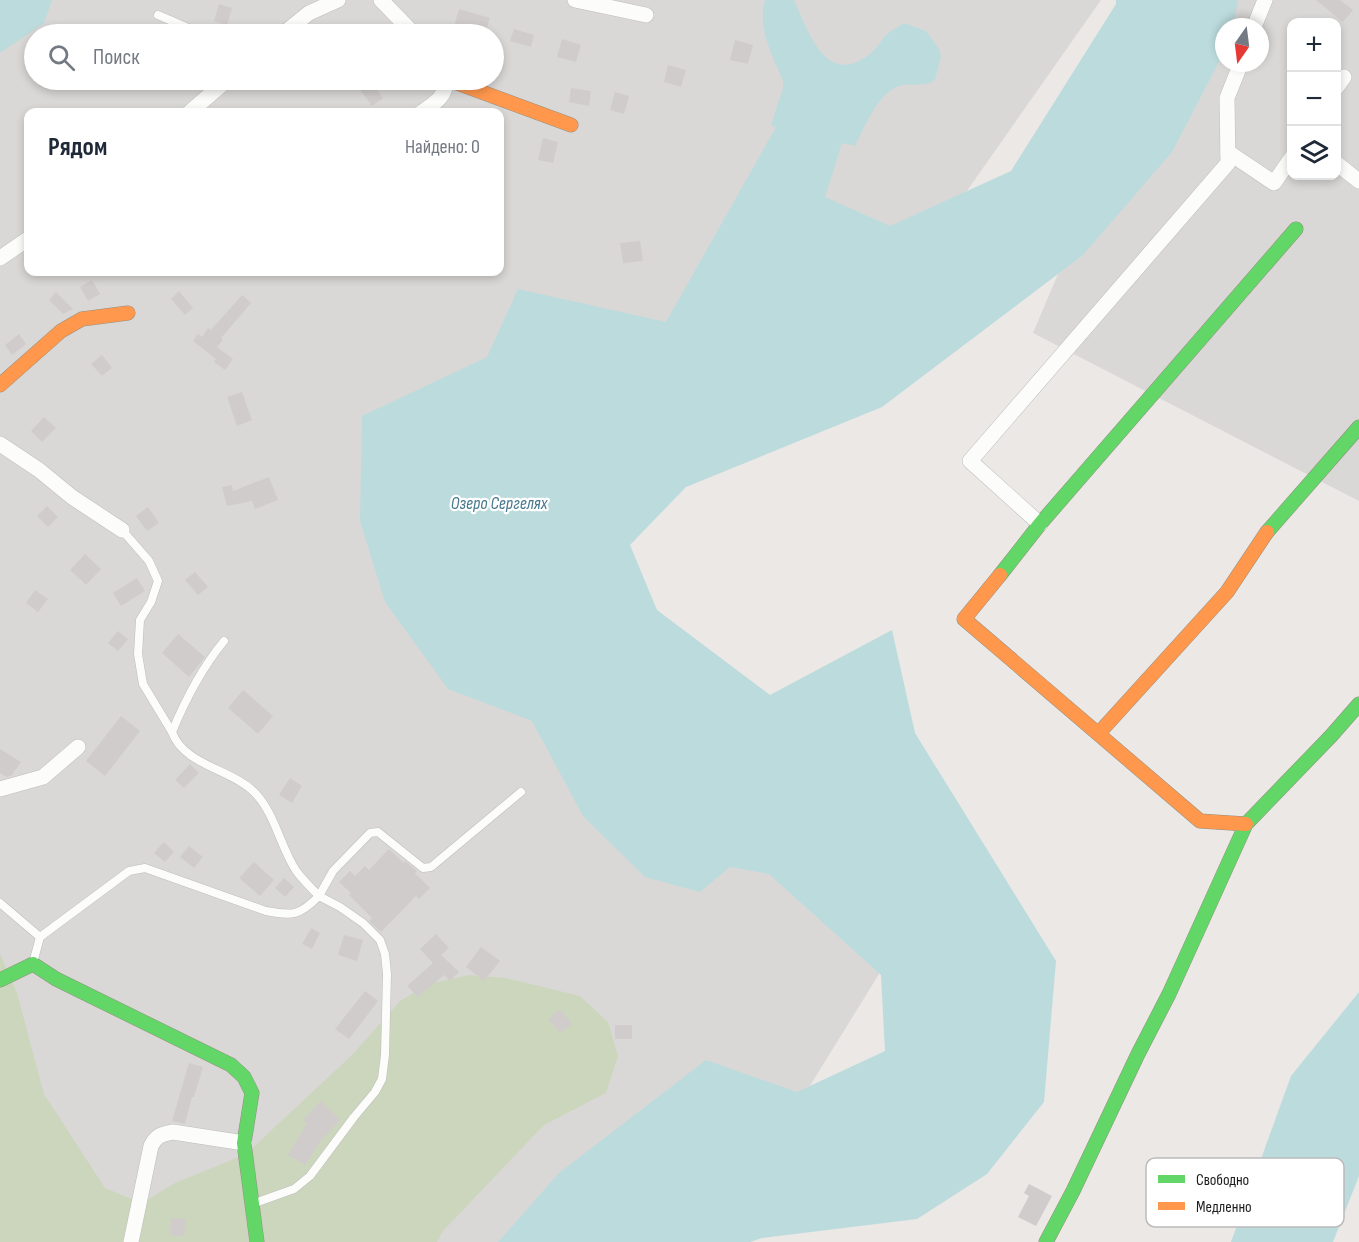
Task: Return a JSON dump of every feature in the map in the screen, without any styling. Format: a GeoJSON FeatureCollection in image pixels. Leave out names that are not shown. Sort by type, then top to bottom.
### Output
{"type":"FeatureCollection","features":[{"type":"Feature","properties":{"kind":"street"},"geometry":{"type":"LineString","coordinates":[[296,24],[309,14],[338,0]]}},
{"type":"Feature","properties":{"kind":"street"},"geometry":{"type":"LineString","coordinates":[[381,0],[404,24]]}},
{"type":"Feature","properties":{"kind":"street"},"geometry":{"type":"LineString","coordinates":[[575,0],[646,15]]}},
{"type":"Feature","properties":{"kind":"street"},"geometry":{"type":"LineString","coordinates":[[1258,18],[1265,0]]}},
{"type":"Feature","properties":{"kind":"street"},"geometry":{"type":"LineString","coordinates":[[1041,524],[970,461],[1228,163],[1227,98],[1237,72]]}},
{"type":"Feature","properties":{"kind":"street"},"geometry":{"type":"LineString","coordinates":[[195,108],[215,90]]}},
{"type":"Feature","properties":{"kind":"street"},"geometry":{"type":"LineString","coordinates":[[428,108],[440,99],[446,90]]}},
{"type":"Feature","properties":{"kind":"street"},"geometry":{"type":"LineString","coordinates":[[475,90],[571,125]]}},
{"type":"Feature","properties":{"kind":"street"},"geometry":{"type":"LineString","coordinates":[[1228,152],[1275,183],[1287,165]]}},
{"type":"Feature","properties":{"kind":"street"},"geometry":{"type":"LineString","coordinates":[[1341,167],[1359,181]]}},
{"type":"Feature","properties":{"kind":"street"},"geometry":{"type":"LineString","coordinates":[[1246,824],[1200,821],[964,620],[1041,524],[1296,229]]}},
{"type":"Feature","properties":{"kind":"street"},"geometry":{"type":"LineString","coordinates":[[0,258],[24,242]]}},
{"type":"Feature","properties":{"kind":"street"},"geometry":{"type":"LineString","coordinates":[[0,385],[62,331],[82,319],[128,314]]}},
{"type":"Feature","properties":{"kind":"street"},"geometry":{"type":"LineString","coordinates":[[1099,733],[1227,591],[1264,536],[1359,427]]}},
{"type":"Feature","properties":{"kind":"street"},"geometry":{"type":"LineString","coordinates":[[0,444],[39,470],[72,497],[122,530]]}},
{"type":"Feature","properties":{"kind":"street"},"geometry":{"type":"LineString","coordinates":[[1046,1242],[1169,994],[1246,824],[1359,704]]}},
{"type":"Feature","properties":{"kind":"street"},"geometry":{"type":"LineString","coordinates":[[0,789],[43,777],[78,747]]}},
{"type":"Feature","properties":{"kind":"street"},"geometry":{"type":"LineString","coordinates":[[0,980],[33,964],[56,979],[231,1065],[244,1077],[252,1093],[244,1143],[254,1204],[257,1242]]}},
{"type":"Feature","properties":{"kind":"street"},"geometry":{"type":"LineString","coordinates":[[131,1242],[151,1146],[155,1138],[162,1133],[173,1132],[244,1143]]}},
{"type":"Feature","properties":{"kind":"lane"},"geometry":{"type":"LineString","coordinates":[[158,15],[179,24]]}},
{"type":"Feature","properties":{"kind":"lane"},"geometry":{"type":"LineString","coordinates":[[122,530],[149,561],[158,580],[151,602],[140,620],[138,654],[143,684],[172,732],[176,743],[188,753],[256,794],[297,872],[319,896],[355,917],[380,940],[385,954],[387,974],[385,1055],[382,1079],[375,1092],[310,1176],[294,1189],[254,1204]]}},
{"type":"Feature","properties":{"kind":"lane"},"geometry":{"type":"LineString","coordinates":[[172,732],[188,694],[207,661],[224,641]]}},
{"type":"Feature","properties":{"kind":"lane"},"geometry":{"type":"LineString","coordinates":[[33,964],[40,937],[129,871],[145,868],[255,907],[286,915],[299,913],[319,896],[333,871],[370,833],[378,832],[423,868],[431,867],[521,792]]}},
{"type":"Feature","properties":{"kind":"lane"},"geometry":{"type":"LineString","coordinates":[[0,903],[40,937]]}},
{"type":"Feature","properties":{"kind":"shaded area"},"geometry":{"type":"Polygon","coordinates":[[[0,0],[1101,0],[865,336],[561,460],[591,744],[915,916],[733,1210],[659,1242],[0,1242],[0,0]]]}},
{"type":"Feature","properties":{"kind":"shaded area"},"geometry":{"type":"Polygon","coordinates":[[[1174,0],[1359,0],[1359,501],[1033,333],[1174,0]]]}},
{"type":"Feature","properties":{"kind":"green space"},"geometry":{"type":"Polygon","coordinates":[[[0,954],[17,993],[44,1094],[105,1188],[142,1203],[175,1183],[246,1154],[352,1055],[400,1001],[429,984],[469,975],[506,978],[580,996],[608,1022],[618,1056],[606,1093],[544,1125],[443,1231],[437,1242],[0,1242],[0,954]]]}},
{"type":"Feature","properties":{"kind":"water"},"geometry":{"type":"Polygon","coordinates":[[[0,0],[52,0],[44,23],[24,24],[24,37],[0,53],[0,0]]]}},
{"type":"Feature","properties":{"kind":"water","name":"Озеро Сергелях"},"geometry":{"type":"Polygon","coordinates":[[[765,0],[794,0],[813,41],[821,52],[831,61],[842,65],[855,63],[870,54],[887,34],[904,23],[926,31],[939,49],[941,56],[935,80],[926,84],[899,86],[891,90],[878,103],[855,146],[842,143],[825,197],[890,226],[1011,171],[1116,4],[1116,0],[1238,0],[1235,18],[1215,18],[1215,69],[1172,152],[1083,255],[882,407],[686,487],[630,545],[657,610],[770,695],[892,630],[915,733],[1056,961],[1044,1102],[987,1174],[917,1219],[762,1238],[750,1242],[498,1242],[559,1173],[706,1060],[797,1092],[885,1051],[881,975],[769,874],[730,867],[700,892],[645,877],[583,816],[532,721],[448,689],[385,602],[360,521],[362,416],[487,357],[518,289],[666,322],[776,127],[771,125],[783,88],[783,81],[764,31],[765,0]]]}},
{"type":"Feature","properties":{"kind":"water"},"geometry":{"type":"Polygon","coordinates":[[[1359,992],[1359,1176],[1344,1214],[1344,1158],[1261,1158],[1291,1076],[1359,992]]]}},
{"type":"Feature","properties":{"kind":"water"},"geometry":{"type":"Polygon","coordinates":[[[1236,1227],[1339,1227],[1333,1242],[1231,1242],[1236,1227]]]}},
{"type":"Feature","properties":{"kind":"building"},"geometry":{"type":"Polygon","coordinates":[[[1316,0],[1340,0],[1353,10],[1343,22],[1341,18],[1316,0]]]}},
{"type":"Feature","properties":{"kind":"building"},"geometry":{"type":"Polygon","coordinates":[[[219,4],[232,8],[227,24],[214,21],[219,4]]]}},
{"type":"Feature","properties":{"kind":"building"},"geometry":{"type":"Polygon","coordinates":[[[459,9],[490,18],[488,24],[455,24],[459,9]]]}},
{"type":"Feature","properties":{"kind":"building"},"geometry":{"type":"Polygon","coordinates":[[[514,29],[534,35],[531,47],[510,41],[514,29]]]}},
{"type":"Feature","properties":{"kind":"building"},"geometry":{"type":"Polygon","coordinates":[[[562,39],[581,45],[576,62],[557,57],[562,39]]]}},
{"type":"Feature","properties":{"kind":"building"},"geometry":{"type":"Polygon","coordinates":[[[735,40],[753,45],[748,64],[730,60],[735,40]]]}},
{"type":"Feature","properties":{"kind":"building"},"geometry":{"type":"Polygon","coordinates":[[[668,65],[686,70],[681,87],[664,82],[668,65]]]}},
{"type":"Feature","properties":{"kind":"building"},"geometry":{"type":"Polygon","coordinates":[[[571,88],[591,91],[589,106],[569,102],[571,88]]]}},
{"type":"Feature","properties":{"kind":"building"},"geometry":{"type":"Polygon","coordinates":[[[360,90],[377,90],[383,98],[372,106],[360,90]]]}},
{"type":"Feature","properties":{"kind":"building"},"geometry":{"type":"Polygon","coordinates":[[[615,92],[629,96],[624,114],[610,110],[615,92]]]}},
{"type":"Feature","properties":{"kind":"building"},"geometry":{"type":"Polygon","coordinates":[[[543,138],[558,142],[553,163],[538,160],[543,138]]]}},
{"type":"Feature","properties":{"kind":"building"},"geometry":{"type":"Polygon","coordinates":[[[640,241],[643,261],[623,263],[620,243],[640,241]]]}},
{"type":"Feature","properties":{"kind":"building"},"geometry":{"type":"Polygon","coordinates":[[[92,280],[100,294],[88,301],[80,287],[92,280]]]}},
{"type":"Feature","properties":{"kind":"building"},"geometry":{"type":"Polygon","coordinates":[[[179,291],[193,308],[185,315],[171,299],[179,291]]]}},
{"type":"Feature","properties":{"kind":"building"},"geometry":{"type":"Polygon","coordinates":[[[56,292],[73,309],[63,314],[49,300],[56,292]]]}},
{"type":"Feature","properties":{"kind":"building"},"geometry":{"type":"Polygon","coordinates":[[[242,295],[251,303],[221,338],[223,340],[217,347],[233,359],[225,370],[214,362],[216,359],[193,341],[198,334],[202,337],[208,328],[211,330],[242,295]]]}},
{"type":"Feature","properties":{"kind":"building"},"geometry":{"type":"Polygon","coordinates":[[[19,334],[26,344],[12,355],[5,345],[19,334]]]}},
{"type":"Feature","properties":{"kind":"building"},"geometry":{"type":"Polygon","coordinates":[[[102,355],[112,368],[102,376],[91,364],[102,355]]]}},
{"type":"Feature","properties":{"kind":"building"},"geometry":{"type":"Polygon","coordinates":[[[242,392],[252,420],[237,426],[227,397],[242,392]]]}},
{"type":"Feature","properties":{"kind":"building"},"geometry":{"type":"Polygon","coordinates":[[[44,417],[56,428],[42,442],[31,431],[44,417]]]}},
{"type":"Feature","properties":{"kind":"building"},"geometry":{"type":"Polygon","coordinates":[[[269,477],[278,500],[255,509],[252,501],[227,506],[222,487],[232,485],[233,491],[269,477]]]}},
{"type":"Feature","properties":{"kind":"building"},"geometry":{"type":"Polygon","coordinates":[[[47,506],[58,517],[48,527],[37,516],[47,506]]]}},
{"type":"Feature","properties":{"kind":"building"},"geometry":{"type":"Polygon","coordinates":[[[148,507],[159,523],[147,531],[136,516],[148,507]]]}},
{"type":"Feature","properties":{"kind":"building"},"geometry":{"type":"Polygon","coordinates":[[[85,554],[101,569],[86,585],[70,570],[85,554]]]}},
{"type":"Feature","properties":{"kind":"building"},"geometry":{"type":"Polygon","coordinates":[[[195,572],[208,587],[198,595],[185,580],[195,572]]]}},
{"type":"Feature","properties":{"kind":"building"},"geometry":{"type":"Polygon","coordinates":[[[137,578],[145,591],[121,606],[113,593],[137,578]]]}},
{"type":"Feature","properties":{"kind":"building"},"geometry":{"type":"Polygon","coordinates":[[[35,590],[48,599],[38,612],[26,603],[35,590]]]}},
{"type":"Feature","properties":{"kind":"building"},"geometry":{"type":"Polygon","coordinates":[[[118,631],[128,639],[118,651],[108,643],[118,631]]]}},
{"type":"Feature","properties":{"kind":"building"},"geometry":{"type":"Polygon","coordinates":[[[178,634],[205,657],[189,677],[162,653],[178,634]]]}},
{"type":"Feature","properties":{"kind":"building"},"geometry":{"type":"Polygon","coordinates":[[[243,690],[273,716],[258,734],[228,708],[243,690]]]}},
{"type":"Feature","properties":{"kind":"building"},"geometry":{"type":"Polygon","coordinates":[[[121,716],[140,731],[105,776],[86,761],[121,716]]]}},
{"type":"Feature","properties":{"kind":"building"},"geometry":{"type":"Polygon","coordinates":[[[0,749],[21,762],[12,775],[7,777],[0,773],[0,749]]]}},
{"type":"Feature","properties":{"kind":"building"},"geometry":{"type":"Polygon","coordinates":[[[190,764],[199,773],[184,788],[175,780],[190,764]]]}},
{"type":"Feature","properties":{"kind":"building"},"geometry":{"type":"Polygon","coordinates":[[[290,778],[302,786],[292,803],[279,795],[290,778]]]}},
{"type":"Feature","properties":{"kind":"building"},"geometry":{"type":"Polygon","coordinates":[[[164,842],[174,852],[165,862],[154,853],[164,842]]]}},
{"type":"Feature","properties":{"kind":"building"},"geometry":{"type":"Polygon","coordinates":[[[189,846],[203,857],[194,868],[180,857],[189,846]]]}},
{"type":"Feature","properties":{"kind":"building"},"geometry":{"type":"Polygon","coordinates":[[[389,849],[417,871],[415,873],[430,888],[419,899],[416,896],[381,932],[369,921],[372,918],[349,895],[351,893],[339,882],[350,871],[355,876],[365,866],[369,870],[389,849]]]}},
{"type":"Feature","properties":{"kind":"building"},"geometry":{"type":"Polygon","coordinates":[[[254,862],[274,880],[260,896],[239,878],[254,862]]]}},
{"type":"Feature","properties":{"kind":"building"},"geometry":{"type":"Polygon","coordinates":[[[284,878],[294,887],[285,897],[275,888],[284,878]]]}},
{"type":"Feature","properties":{"kind":"building"},"geometry":{"type":"Polygon","coordinates":[[[311,928],[320,933],[312,949],[302,944],[311,928]]]}},
{"type":"Feature","properties":{"kind":"building"},"geometry":{"type":"Polygon","coordinates":[[[436,934],[449,948],[441,955],[459,972],[450,981],[444,975],[418,997],[407,986],[433,963],[420,949],[436,934]]]}},
{"type":"Feature","properties":{"kind":"building"},"geometry":{"type":"Polygon","coordinates":[[[344,935],[363,940],[357,961],[338,955],[344,935]]]}},
{"type":"Feature","properties":{"kind":"building"},"geometry":{"type":"Polygon","coordinates":[[[481,947],[500,961],[484,981],[466,967],[481,947]]]}},
{"type":"Feature","properties":{"kind":"building"},"geometry":{"type":"Polygon","coordinates":[[[365,991],[378,1001],[349,1039],[335,1029],[365,991]]]}},
{"type":"Feature","properties":{"kind":"building"},"geometry":{"type":"Polygon","coordinates":[[[560,1009],[572,1024],[560,1033],[548,1019],[560,1009]]]}},
{"type":"Feature","properties":{"kind":"building"},"geometry":{"type":"Polygon","coordinates":[[[615,1025],[632,1025],[632,1039],[615,1039],[615,1025]]]}},
{"type":"Feature","properties":{"kind":"building"},"geometry":{"type":"Polygon","coordinates":[[[189,1063],[203,1067],[185,1124],[172,1121],[189,1063]]]}},
{"type":"Feature","properties":{"kind":"building"},"geometry":{"type":"Polygon","coordinates":[[[321,1101],[340,1120],[320,1142],[305,1165],[288,1155],[307,1124],[303,1120],[321,1101]]]}},
{"type":"Feature","properties":{"kind":"building"},"geometry":{"type":"Polygon","coordinates":[[[1029,1184],[1052,1196],[1036,1226],[1018,1217],[1029,1196],[1024,1193],[1029,1184]]]}},
{"type":"Feature","properties":{"kind":"building"},"geometry":{"type":"Polygon","coordinates":[[[171,1218],[186,1219],[184,1236],[169,1235],[171,1218]]]}},
{"type":"Feature","properties":{"kind":"traffic: fast"},"geometry":{"type":"LineString","coordinates":[[1000,575],[1040,524],[1296,229]]}},
{"type":"Feature","properties":{"kind":"traffic: fast"},"geometry":{"type":"LineString","coordinates":[[1267,532],[1359,427]]}},
{"type":"Feature","properties":{"kind":"traffic: fast"},"geometry":{"type":"LineString","coordinates":[[1046,1242],[1169,994],[1246,824],[1359,704]]}},
{"type":"Feature","properties":{"kind":"traffic: fast"},"geometry":{"type":"LineString","coordinates":[[0,980],[33,964],[56,979],[231,1065],[244,1077],[252,1093],[244,1143],[257,1242]]}},
{"type":"Feature","properties":{"kind":"traffic: slow"},"geometry":{"type":"LineString","coordinates":[[476,90],[571,125]]}},
{"type":"Feature","properties":{"kind":"traffic: slow"},"geometry":{"type":"LineString","coordinates":[[0,385],[61,331],[82,319],[128,313]]}},
{"type":"Feature","properties":{"kind":"traffic: slow"},"geometry":{"type":"LineString","coordinates":[[1099,733],[1227,592],[1267,532]]}},
{"type":"Feature","properties":{"kind":"traffic: slow"},"geometry":{"type":"LineString","coordinates":[[1000,575],[964,619],[1200,821],[1246,824]]}}]}
